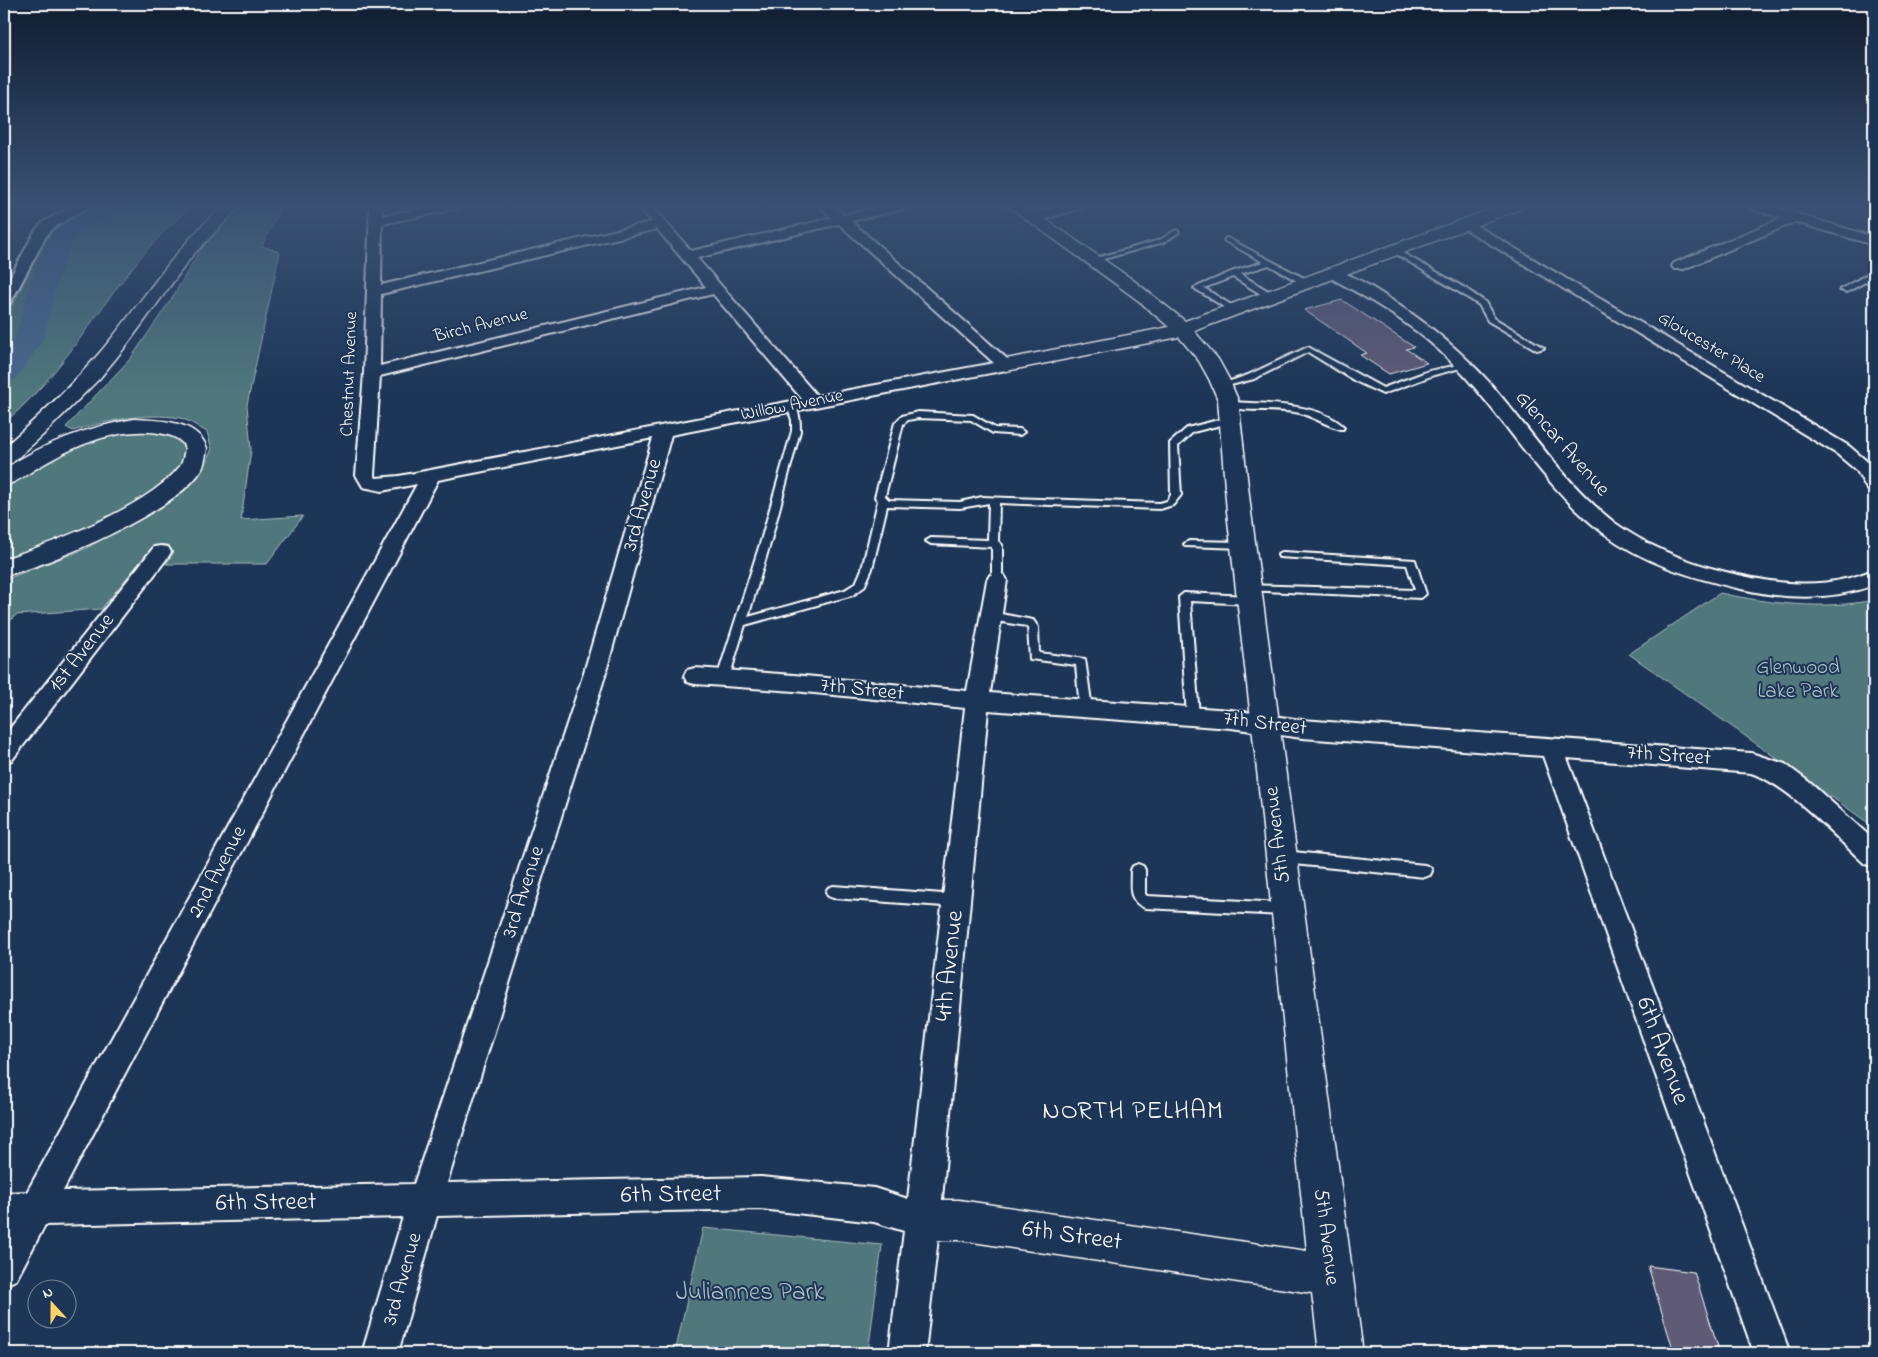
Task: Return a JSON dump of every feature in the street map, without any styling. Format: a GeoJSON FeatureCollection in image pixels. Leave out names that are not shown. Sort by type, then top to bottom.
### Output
{"type":"FeatureCollection","features":[{"type":"Feature","properties":{"kind":"main road"},"geometry":{"type":"LineString","coordinates":[[4,458],[52,415],[86,380],[119,342],[175,268]]}},
{"type":"Feature","properties":{"kind":"main road","name":"5th Avenue"},"geometry":{"type":"LineString","coordinates":[[1105,268],[1159,307],[1184,329],[1193,339],[1227,403],[1264,724],[1341,1353]]}},
{"type":"Feature","properties":{"kind":"main road","name":"Willow Avenue"},"geometry":{"type":"LineString","coordinates":[[1006,365],[1168,334],[1350,268]]}},
{"type":"Feature","properties":{"kind":"main road"},"geometry":{"type":"LineString","coordinates":[[4,437],[70,374],[147,275]]}},
{"type":"Feature","properties":{"kind":"main road"},"geometry":{"type":"LineString","coordinates":[[4,479],[31,461],[68,443],[98,433],[125,428],[146,426],[168,428],[188,436],[196,448],[193,464],[187,472],[156,499],[117,522],[76,542],[4,568]]}},
{"type":"Feature","properties":{"kind":"main road","name":"6th Street"},"geometry":{"type":"LineString","coordinates":[[923,1220],[959,1220],[1273,1265],[1331,1276]]}},
{"type":"Feature","properties":{"kind":"street"},"geometry":{"type":"LineString","coordinates":[[4,302],[22,268]]}},
{"type":"Feature","properties":{"kind":"street","name":"Chestnut Avenue"},"geometry":{"type":"LineString","coordinates":[[374,268],[372,373],[365,475],[370,483],[399,482]]}},
{"type":"Feature","properties":{"kind":"street"},"geometry":{"type":"LineString","coordinates":[[374,291],[471,268]]}},
{"type":"Feature","properties":{"kind":"street"},"geometry":{"type":"LineString","coordinates":[[698,268],[813,402]]}},
{"type":"Feature","properties":{"kind":"street"},"geometry":{"type":"LineString","coordinates":[[897,268],[1006,365]]}},
{"type":"Feature","properties":{"kind":"street","name":"Gloucester Place"},"geometry":{"type":"LineString","coordinates":[[1541,268],[1843,450],[1864,468],[1874,485]]}},
{"type":"Feature","properties":{"kind":"street","name":"Glencar Avenue"},"geometry":{"type":"LineString","coordinates":[[1334,274],[1389,304],[1422,327],[1479,381],[1565,485],[1592,514],[1652,554],[1701,573],[1779,590],[1811,590],[1846,586],[1874,577]]}},
{"type":"Feature","properties":{"kind":"street","name":"Birch Avenue"},"geometry":{"type":"LineString","coordinates":[[372,373],[716,289]]}},
{"type":"Feature","properties":{"kind":"street","name":"Willow Avenue"},"geometry":{"type":"LineString","coordinates":[[399,482],[1006,365]]}},
{"type":"Feature","properties":{"kind":"street","name":"3rd Avenue"},"geometry":{"type":"LineString","coordinates":[[380,1353],[425,1200],[594,679],[664,430]]}},
{"type":"Feature","properties":{"kind":"street","name":"2nd Avenue"},"geometry":{"type":"LineString","coordinates":[[4,1268],[431,476]]}},
{"type":"Feature","properties":{"kind":"street","name":"1st Avenue"},"geometry":{"type":"LineString","coordinates":[[4,753],[161,552]]}},
{"type":"Feature","properties":{"kind":"street","name":"4th Avenue"},"geometry":{"type":"LineString","coordinates":[[906,1353],[923,1220],[978,701],[997,580]]}},
{"type":"Feature","properties":{"kind":"street","name":"7th Street"},"geometry":{"type":"LineString","coordinates":[[695,676],[794,683],[978,701],[1193,716],[1302,729],[1751,763],[1776,771],[1800,789],[1874,856]]}},
{"type":"Feature","properties":{"kind":"street","name":"6th Avenue"},"geometry":{"type":"LineString","coordinates":[[1552,749],[1772,1353]]}},
{"type":"Feature","properties":{"kind":"street","name":"6th Street"},"geometry":{"type":"LineString","coordinates":[[4,1208],[761,1194],[874,1205],[923,1220]]}},
{"type":"Feature","properties":{"kind":"lane"},"geometry":{"type":"LineString","coordinates":[[1235,310],[1198,288],[1253,268]]}},
{"type":"Feature","properties":{"kind":"lane"},"geometry":{"type":"LineString","coordinates":[[1279,268],[1307,284]]}},
{"type":"Feature","properties":{"kind":"lane"},"geometry":{"type":"LineString","coordinates":[[1424,268],[1482,304],[1491,319],[1540,348]]}},
{"type":"Feature","properties":{"kind":"lane"},"geometry":{"type":"LineString","coordinates":[[1234,274],[1272,297]]}},
{"type":"Feature","properties":{"kind":"lane"},"geometry":{"type":"LineString","coordinates":[[1844,290],[1874,274]]}},
{"type":"Feature","properties":{"kind":"lane"},"geometry":{"type":"LineString","coordinates":[[883,501],[960,505],[982,500],[1160,506],[1170,503],[1176,495],[1173,444],[1227,403],[1251,377],[1308,349],[1358,379],[1383,391],[1432,373],[1464,366]]}},
{"type":"Feature","properties":{"kind":"lane"},"geometry":{"type":"LineString","coordinates":[[1227,403],[1296,409],[1315,414],[1340,427]]}},
{"type":"Feature","properties":{"kind":"lane"},"geometry":{"type":"LineString","coordinates":[[723,678],[765,544],[796,430],[796,420],[791,406]]}},
{"type":"Feature","properties":{"kind":"lane"},"geometry":{"type":"LineString","coordinates":[[741,622],[849,593],[860,585],[867,569],[883,501],[880,497],[899,422],[905,418],[918,415],[973,418],[993,430],[1020,432]]}},
{"type":"Feature","properties":{"kind":"lane"},"geometry":{"type":"LineString","coordinates":[[993,543],[994,501]]}},
{"type":"Feature","properties":{"kind":"lane"},"geometry":{"type":"LineString","coordinates":[[931,541],[993,543],[997,545],[997,580]]}},
{"type":"Feature","properties":{"kind":"lane"},"geometry":{"type":"LineString","coordinates":[[1189,544],[1243,545]]}},
{"type":"Feature","properties":{"kind":"lane"},"geometry":{"type":"LineString","coordinates":[[1193,716],[1184,597],[1249,594],[1421,594],[1411,562],[1283,555]]}},
{"type":"Feature","properties":{"kind":"lane"},"geometry":{"type":"LineString","coordinates":[[990,616],[1029,623],[1033,627],[1034,656],[1081,662],[1086,709]]}},
{"type":"Feature","properties":{"kind":"lane"},"geometry":{"type":"LineString","coordinates":[[1281,856],[1425,870]]}},
{"type":"Feature","properties":{"kind":"lane"},"geometry":{"type":"LineString","coordinates":[[1138,870],[1138,897],[1145,902],[1287,909]]}},
{"type":"Feature","properties":{"kind":"lane"},"geometry":{"type":"LineString","coordinates":[[833,892],[957,901]]}},
{"type":"Feature","properties":{"kind":"green space"},"geometry":{"type":"Polygon","coordinates":[[[30,268],[132,268],[54,371],[31,398],[4,423],[4,324],[30,268]]]}},
{"type":"Feature","properties":{"kind":"green space"},"geometry":{"type":"Polygon","coordinates":[[[189,268],[276,268],[247,405],[251,450],[241,520],[303,516],[267,564],[166,564],[173,554],[162,549],[151,549],[101,609],[16,615],[4,627],[4,580],[85,549],[164,505],[203,468],[212,449],[207,432],[180,418],[166,416],[139,417],[112,421],[73,431],[66,427],[131,358],[172,298],[189,268]]]}},
{"type":"Feature","properties":{"kind":"green space"},"geometry":{"type":"Polygon","coordinates":[[[159,431],[174,438],[185,449],[180,469],[167,484],[142,500],[80,532],[50,545],[4,560],[4,488],[42,461],[72,445],[111,435],[159,431]]]}},
{"type":"Feature","properties":{"kind":"green space","name":"Glenwood Lake Park"},"geometry":{"type":"Polygon","coordinates":[[[1720,593],[1777,603],[1816,605],[1835,605],[1874,600],[1874,827],[1629,654],[1720,593]]]}},
{"type":"Feature","properties":{"kind":"green space","name":"Juliannes Park"},"geometry":{"type":"Polygon","coordinates":[[[703,1228],[882,1245],[868,1353],[675,1353],[703,1228]]]}},
{"type":"Feature","properties":{"kind":"building"},"geometry":{"type":"Polygon","coordinates":[[[1342,300],[1414,347],[1406,349],[1427,363],[1389,374],[1360,355],[1367,353],[1304,310],[1342,300]]]}},
{"type":"Feature","properties":{"kind":"building"},"geometry":{"type":"Polygon","coordinates":[[[1648,1266],[1694,1272],[1720,1353],[1674,1353],[1648,1266]]]}},
{"type":"Feature","properties":{"kind":"waterway"},"geometry":{"type":"LineString","coordinates":[[4,374],[30,338],[49,268]]}},
{"type":"Feature","properties":{"kind":"district","name":"NORTH PELHAM"},"geometry":{"type":"Point","coordinates":[1133,1112]}}]}
